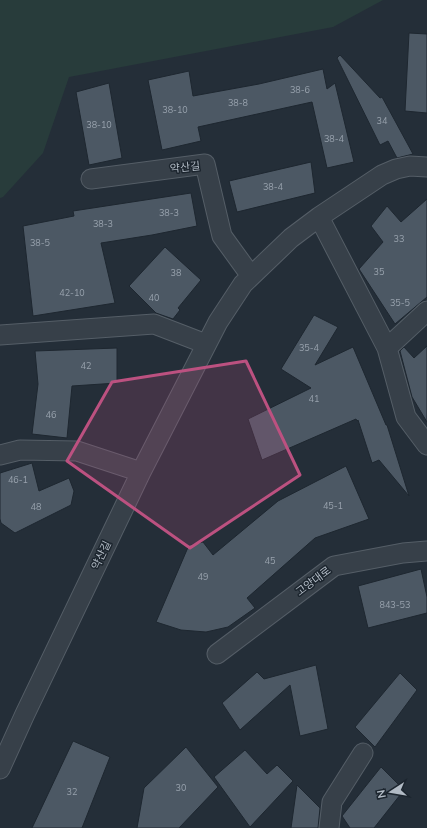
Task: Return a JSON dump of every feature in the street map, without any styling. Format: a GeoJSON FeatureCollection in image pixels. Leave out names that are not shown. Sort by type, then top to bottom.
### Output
{"type":"FeatureCollection","features":[{"type":"Feature","properties":{"kind":"street","name":"약산길"},"geometry":{"type":"LineString","coordinates":[[91,179],[205,164],[222,236],[252,276]]}},
{"type":"Feature","properties":{"kind":"street","name":"약산길"},"geometry":{"type":"LineString","coordinates":[[0,769],[141,472],[206,344],[218,322],[243,284],[291,238],[319,217],[382,175],[396,169],[410,166],[427,167]]}},
{"type":"Feature","properties":{"kind":"street"},"geometry":{"type":"LineString","coordinates":[[319,217],[387,348],[406,417],[427,445]]}},
{"type":"Feature","properties":{"kind":"street"},"geometry":{"type":"LineString","coordinates":[[387,348],[427,311]]}},
{"type":"Feature","properties":{"kind":"street"},"geometry":{"type":"LineString","coordinates":[[0,335],[154,324],[206,344]]}},
{"type":"Feature","properties":{"kind":"street"},"geometry":{"type":"LineString","coordinates":[[0,455],[20,450],[77,451],[141,472]]}},
{"type":"Feature","properties":{"kind":"street","name":"고양대로"},"geometry":{"type":"LineString","coordinates":[[217,654],[334,566],[403,553],[427,551]]}},
{"type":"Feature","properties":{"kind":"street"},"geometry":{"type":"LineString","coordinates":[[329,828],[332,802],[363,753]]}},
{"type":"Feature","properties":{"kind":"highlighted area"},"geometry":{"type":"Polygon","coordinates":[[[246,361],[300,475],[190,548],[67,461],[112,382],[246,361]]]}},
{"type":"Feature","properties":{"kind":"green space"},"geometry":{"type":"Polygon","coordinates":[[[0,0],[383,0],[333,27],[69,77],[43,153],[3,197],[0,198],[0,0]]]}},
{"type":"Feature","properties":{"kind":"building"},"geometry":{"type":"Polygon","coordinates":[[[409,33],[427,34],[427,113],[405,111],[409,33]]]}},
{"type":"Feature","properties":{"kind":"building"},"geometry":{"type":"Polygon","coordinates":[[[340,55],[380,98],[382,97],[413,154],[397,158],[388,141],[380,145],[337,58],[340,55]]]}},
{"type":"Feature","properties":{"kind":"building"},"geometry":{"type":"Polygon","coordinates":[[[323,69],[327,89],[335,83],[354,162],[327,168],[312,102],[198,127],[201,141],[162,150],[148,80],[189,71],[193,96],[259,84],[323,69]]]}},
{"type":"Feature","properties":{"kind":"building"},"geometry":{"type":"Polygon","coordinates":[[[109,83],[122,158],[89,165],[76,92],[109,83]]]}},
{"type":"Feature","properties":{"kind":"building"},"geometry":{"type":"Polygon","coordinates":[[[311,162],[315,193],[237,212],[229,181],[311,162]]]}},
{"type":"Feature","properties":{"kind":"building"},"geometry":{"type":"Polygon","coordinates":[[[191,193],[197,226],[101,243],[115,303],[33,316],[23,226],[74,216],[73,211],[191,193]]]}},
{"type":"Feature","properties":{"kind":"building"},"geometry":{"type":"Polygon","coordinates":[[[427,199],[427,297],[395,324],[359,269],[383,242],[371,226],[387,206],[401,222],[427,199]]]}},
{"type":"Feature","properties":{"kind":"building"},"geometry":{"type":"Polygon","coordinates":[[[165,247],[201,280],[178,308],[180,310],[173,319],[156,313],[129,286],[165,247]]]}},
{"type":"Feature","properties":{"kind":"building"},"geometry":{"type":"Polygon","coordinates":[[[314,315],[338,327],[315,365],[353,347],[387,425],[409,496],[379,460],[372,463],[358,420],[357,421],[356,419],[262,460],[248,419],[311,388],[281,369],[314,315]]]}},
{"type":"Feature","properties":{"kind":"building"},"geometry":{"type":"Polygon","coordinates":[[[427,346],[427,422],[412,397],[400,351],[404,347],[414,358],[427,346]]]}},
{"type":"Feature","properties":{"kind":"building"},"geometry":{"type":"Polygon","coordinates":[[[117,348],[117,383],[72,386],[67,438],[32,434],[38,384],[35,351],[117,348]]]}},
{"type":"Feature","properties":{"kind":"building"},"geometry":{"type":"Polygon","coordinates":[[[32,463],[39,491],[69,478],[74,491],[71,505],[15,533],[1,523],[0,519],[0,473],[32,463]]]}},
{"type":"Feature","properties":{"kind":"building"},"geometry":{"type":"Polygon","coordinates":[[[346,466],[369,519],[315,538],[247,598],[255,608],[228,627],[206,632],[181,630],[156,622],[189,545],[203,542],[213,555],[278,501],[346,466]]]}},
{"type":"Feature","properties":{"kind":"building"},"geometry":{"type":"Polygon","coordinates":[[[421,569],[427,597],[427,613],[368,628],[358,586],[421,569]]]}},
{"type":"Feature","properties":{"kind":"building"},"geometry":{"type":"Polygon","coordinates":[[[316,665],[328,729],[300,736],[290,685],[240,730],[222,703],[257,672],[264,679],[316,665]]]}},
{"type":"Feature","properties":{"kind":"building"},"geometry":{"type":"Polygon","coordinates":[[[400,673],[417,690],[375,747],[355,727],[400,673]]]}},
{"type":"Feature","properties":{"kind":"building"},"geometry":{"type":"Polygon","coordinates":[[[73,741],[110,757],[82,828],[32,828],[73,741]]]}},
{"type":"Feature","properties":{"kind":"building"},"geometry":{"type":"Polygon","coordinates":[[[186,747],[218,787],[179,828],[137,828],[144,788],[186,747]]]}},
{"type":"Feature","properties":{"kind":"building"},"geometry":{"type":"Polygon","coordinates":[[[245,750],[267,774],[277,765],[293,781],[250,827],[214,777],[245,750]]]}},
{"type":"Feature","properties":{"kind":"building"},"geometry":{"type":"Polygon","coordinates":[[[381,767],[404,790],[374,828],[350,828],[342,816],[381,767]]]}},
{"type":"Feature","properties":{"kind":"building"},"geometry":{"type":"Polygon","coordinates":[[[297,785],[320,808],[318,828],[291,828],[297,785]]]}}]}
